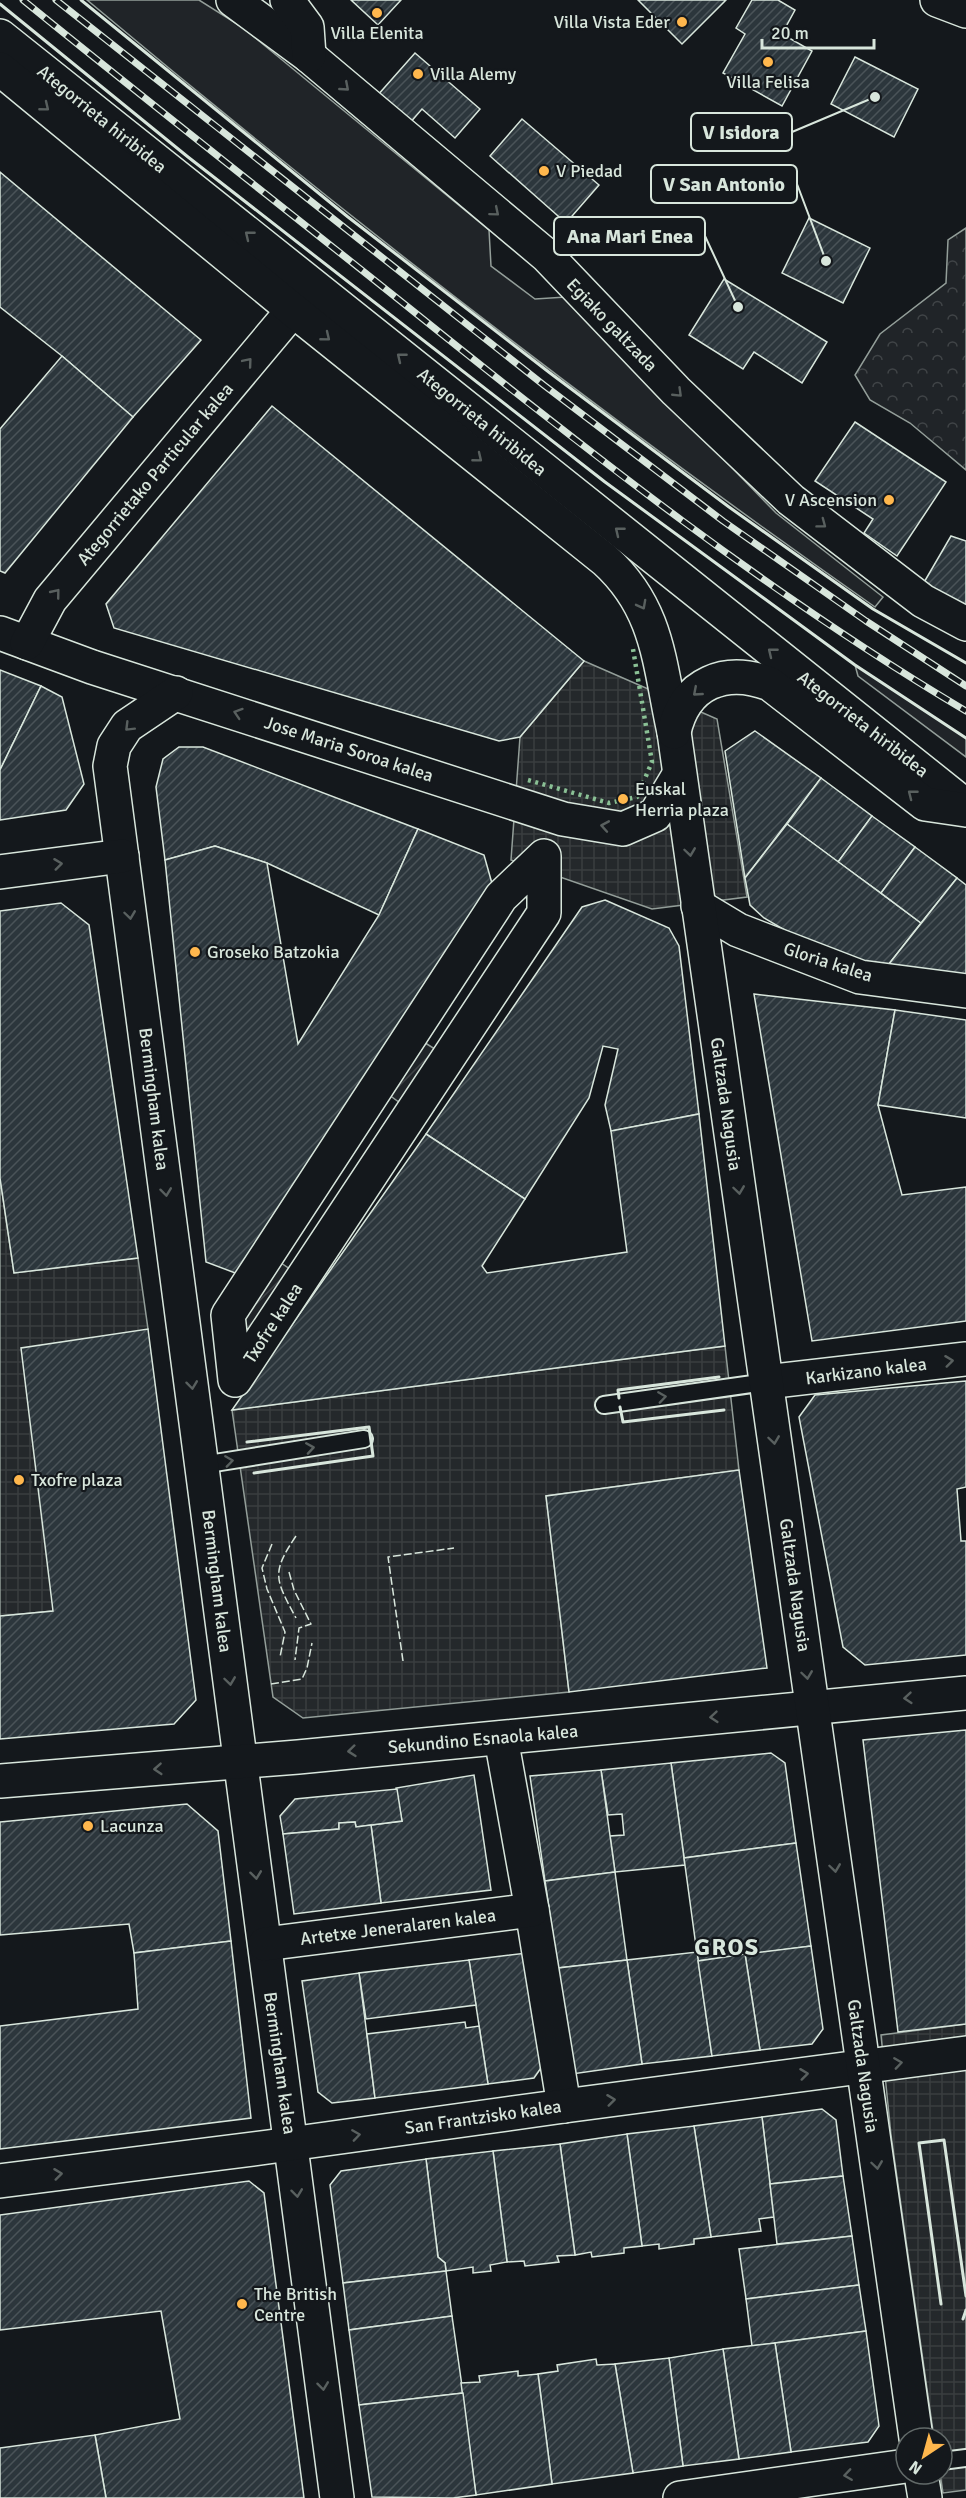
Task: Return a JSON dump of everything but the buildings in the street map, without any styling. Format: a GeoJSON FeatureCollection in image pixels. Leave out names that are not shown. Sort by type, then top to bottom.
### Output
{"type":"FeatureCollection","features":[{"type":"Feature","properties":{"kind":"street","name":"Egiako galtzada"},"geometry":{"type":"LineString","coordinates":[[232,0],[253,13],[309,56],[547,256],[676,391],[791,500],[923,601],[966,624]]}},
{"type":"Feature","properties":{"kind":"street"},"geometry":{"type":"LineString","coordinates":[[287,0],[307,27],[309,56]]}},
{"type":"Feature","properties":{"kind":"street"},"geometry":{"type":"LineString","coordinates":[[937,0],[966,11]]}},
{"type":"Feature","properties":{"kind":"street","name":"Ategorrieta hiribidea"},"geometry":{"type":"LineString","coordinates":[[0,36],[966,806]]}},
{"type":"Feature","properties":{"kind":"street","name":"Ategorrieta hiribidea"},"geometry":{"type":"LineString","coordinates":[[0,69],[621,575],[646,612],[653,633],[674,732]]}},
{"type":"Feature","properties":{"kind":"street","name":"Ategorrietako Particular kalea"},"geometry":{"type":"LineString","coordinates":[[13,638],[50,600],[293,310]]}},
{"type":"Feature","properties":{"kind":"street","name":"Jose Maria Soroa kalea"},"geometry":{"type":"LineString","coordinates":[[13,638],[92,668],[176,693],[563,819],[623,829],[655,815],[679,775]]}},
{"type":"Feature","properties":{"kind":"street"},"geometry":{"type":"LineString","coordinates":[[674,732],[677,718],[684,705],[693,693],[705,685],[729,677],[755,678],[771,684],[925,804],[966,810]]}},
{"type":"Feature","properties":{"kind":"street","name":"Bermingham kalea"},"geometry":{"type":"LineString","coordinates":[[176,693],[128,726],[114,746],[110,765],[337,2498]]}},
{"type":"Feature","properties":{"kind":"street","name":"Galtzada Nagusia"},"geometry":{"type":"LineString","coordinates":[[674,732],[914,2426]]}},
{"type":"Feature","properties":{"kind":"street"},"geometry":{"type":"LineString","coordinates":[[0,872],[122,856]]}},
{"type":"Feature","properties":{"kind":"street","name":"Txofre kalea"},"geometry":{"type":"LineString","coordinates":[[544,856],[544,913],[235,1380],[228,1315],[501,897],[544,856]]}},
{"type":"Feature","properties":{"kind":"street","name":"Gloria kalea"},"geometry":{"type":"LineString","coordinates":[[698,906],[738,930],[860,977],[966,991]]}},
{"type":"Feature","properties":{"kind":"street","name":"Karkizano kalea"},"geometry":{"type":"LineString","coordinates":[[766,1382],[966,1359]]}},
{"type":"Feature","properties":{"kind":"street","name":"Sekundino Esnaola kalea"},"geometry":{"type":"LineString","coordinates":[[0,1781],[241,1762],[966,1693]]}},
{"type":"Feature","properties":{"kind":"street"},"geometry":{"type":"LineString","coordinates":[[501,1738],[564,2106]]}},
{"type":"Feature","properties":{"kind":"street","name":"Artetxe Jeneralaren kalea"},"geometry":{"type":"LineString","coordinates":[[265,1944],[532,1910]]}},
{"type":"Feature","properties":{"kind":"street","name":"San Frantzisko kalea"},"geometry":{"type":"LineString","coordinates":[[0,2181],[966,2053]]}},
{"type":"Feature","properties":{"kind":"street"},"geometry":{"type":"LineString","coordinates":[[680,2498],[894,2468]]}},
{"type":"Feature","properties":{"kind":"lane"},"geometry":{"type":"LineString","coordinates":[[604,1405],[766,1382]]}},
{"type":"Feature","properties":{"kind":"lane"},"geometry":{"type":"LineString","coordinates":[[202,1465],[364,1439]]}},
{"type":"Feature","properties":{"kind":"green space"},"geometry":{"type":"Polygon","coordinates":[[[87,0],[199,0],[242,27],[489,230],[491,266],[535,299],[566,297],[776,513],[883,597],[875,607],[574,388],[376,236],[87,0]]]}},
{"type":"Feature","properties":{"kind":"green space"},"geometry":{"type":"Polygon","coordinates":[[[966,228],[966,470],[910,423],[870,400],[855,375],[880,334],[946,283],[948,240],[966,228]]]}},
{"type":"Feature","properties":{"kind":"green space"},"geometry":{"type":"Polygon","coordinates":[[[855,665],[966,738],[966,757],[858,676],[855,665]]]}},
{"type":"Feature","properties":{"kind":"green space"},"geometry":{"type":"Polygon","coordinates":[[[419,1039],[438,1051],[403,1105],[385,1092],[419,1039]]]}},
{"type":"Feature","properties":{"kind":"green space"},"geometry":{"type":"Polygon","coordinates":[[[275,1259],[296,1273],[256,1335],[235,1321],[275,1259]]]}},
{"type":"Feature","properties":{"kind":"shaded area","name":"Euskal Herria plaza"},"geometry":{"type":"Polygon","coordinates":[[[584,661],[717,719],[747,897],[652,909],[511,860],[520,737],[584,661]]]}},
{"type":"Feature","properties":{"kind":"shaded area"},"geometry":{"type":"Polygon","coordinates":[[[0,1178],[14,1273],[138,1258],[148,1329],[53,1611],[0,1616],[0,1178]]]}},
{"type":"Feature","properties":{"kind":"shaded area"},"geometry":{"type":"Polygon","coordinates":[[[725,1346],[739,1470],[546,1496],[569,1692],[303,1718],[273,1697],[232,1410],[725,1346]]]}},
{"type":"Feature","properties":{"kind":"shaded area"},"geometry":{"type":"Polygon","coordinates":[[[966,2024],[966,2490],[943,2493],[942,2486],[954,2486],[954,2426],[932,2426],[891,2135],[881,2035],[966,2024]]]}},
{"type":"Feature","properties":{"kind":"railway"},"geometry":{"type":"LineString","coordinates":[[23,0],[480,364],[682,521],[822,620],[966,711]]}},
{"type":"Feature","properties":{"kind":"railway"},"geometry":{"type":"LineString","coordinates":[[56,0],[545,386],[723,521],[866,621],[966,686]]}},
{"type":"Feature","properties":{"kind":"hedge"},"geometry":{"type":"LineString","coordinates":[[528,780],[609,803],[637,797],[652,762],[633,649]]}},
{"type":"Feature","properties":{"kind":"fence"},"geometry":{"type":"LineString","coordinates":[[296,1536],[279,1568],[280,1585],[296,1618]]}},
{"type":"Feature","properties":{"kind":"fence"},"geometry":{"type":"LineString","coordinates":[[272,1544],[262,1568],[267,1589],[285,1632],[280,1657]]}},
{"type":"Feature","properties":{"kind":"fence"},"geometry":{"type":"LineString","coordinates":[[403,1661],[388,1557],[454,1548]]}},
{"type":"Feature","properties":{"kind":"fence"},"geometry":{"type":"LineString","coordinates":[[289,1572],[294,1590],[311,1624],[299,1628],[295,1660]]}},
{"type":"Feature","properties":{"kind":"fence"},"geometry":{"type":"LineString","coordinates":[[271,1684],[302,1679],[307,1668],[312,1643]]}},
{"type":"Feature","properties":{"kind":"wall"},"geometry":{"type":"LineString","coordinates":[[81,0],[348,217],[550,373],[729,507],[873,609],[966,663]]}},
{"type":"Feature","properties":{"kind":"wall"},"geometry":{"type":"LineString","coordinates":[[0,4],[188,157],[605,482],[855,665],[966,738]]}},
{"type":"Feature","properties":{"kind":"wall"},"geometry":{"type":"LineString","coordinates":[[619,1398],[618,1390],[719,1377]]}},
{"type":"Feature","properties":{"kind":"wall"},"geometry":{"type":"LineString","coordinates":[[620,1407],[623,1422],[724,1410]]}},
{"type":"Feature","properties":{"kind":"wall"},"geometry":{"type":"LineString","coordinates":[[247,1442],[369,1427],[373,1456],[254,1473]]}},
{"type":"Feature","properties":{"kind":"wall"},"geometry":{"type":"LineString","coordinates":[[941,2304],[919,2143],[944,2140],[966,2296]]}},
{"type":"Feature","properties":{"kind":"wall"},"geometry":{"type":"LineString","coordinates":[[963,2319],[966,2310]]}},
{"type":"Feature","properties":{"kind":"place","name":"Villa Elenita"},"geometry":{"type":"Point","coordinates":[377,13]}},
{"type":"Feature","properties":{"kind":"place","name":"Villa Vista Eder"},"geometry":{"type":"Point","coordinates":[682,22]}},
{"type":"Feature","properties":{"kind":"place","name":"Villa Felisa"},"geometry":{"type":"Point","coordinates":[768,62]}},
{"type":"Feature","properties":{"kind":"place","name":"Villa Alemy"},"geometry":{"type":"Point","coordinates":[418,74]}},
{"type":"Feature","properties":{"kind":"place","name":"V Isidora"},"geometry":{"type":"Point","coordinates":[875,97]}},
{"type":"Feature","properties":{"kind":"place","name":"V Piedad"},"geometry":{"type":"Point","coordinates":[544,171]}},
{"type":"Feature","properties":{"kind":"place","name":"V San Antonio"},"geometry":{"type":"Point","coordinates":[826,261]}},
{"type":"Feature","properties":{"kind":"place","name":"Ana Mari Enea"},"geometry":{"type":"Point","coordinates":[738,307]}},
{"type":"Feature","properties":{"kind":"place","name":"V Ascension"},"geometry":{"type":"Point","coordinates":[889,500]}},
{"type":"Feature","properties":{"kind":"place","name":"Euskal Herria plaza"},"geometry":{"type":"Point","coordinates":[623,799]}},
{"type":"Feature","properties":{"kind":"place","name":"Groseko Batzokia"},"geometry":{"type":"Point","coordinates":[195,952]}},
{"type":"Feature","properties":{"kind":"place","name":"Txofre plaza"},"geometry":{"type":"Point","coordinates":[19,1480]}},
{"type":"Feature","properties":{"kind":"place","name":"Lacunza"},"geometry":{"type":"Point","coordinates":[88,1826]}},
{"type":"Feature","properties":{"kind":"place","name":"The British Centre"},"geometry":{"type":"Point","coordinates":[242,2304]}},
{"type":"Feature","properties":{"kind":"district","name":"GROS"},"geometry":{"type":"Point","coordinates":[727,1947]}}]}
